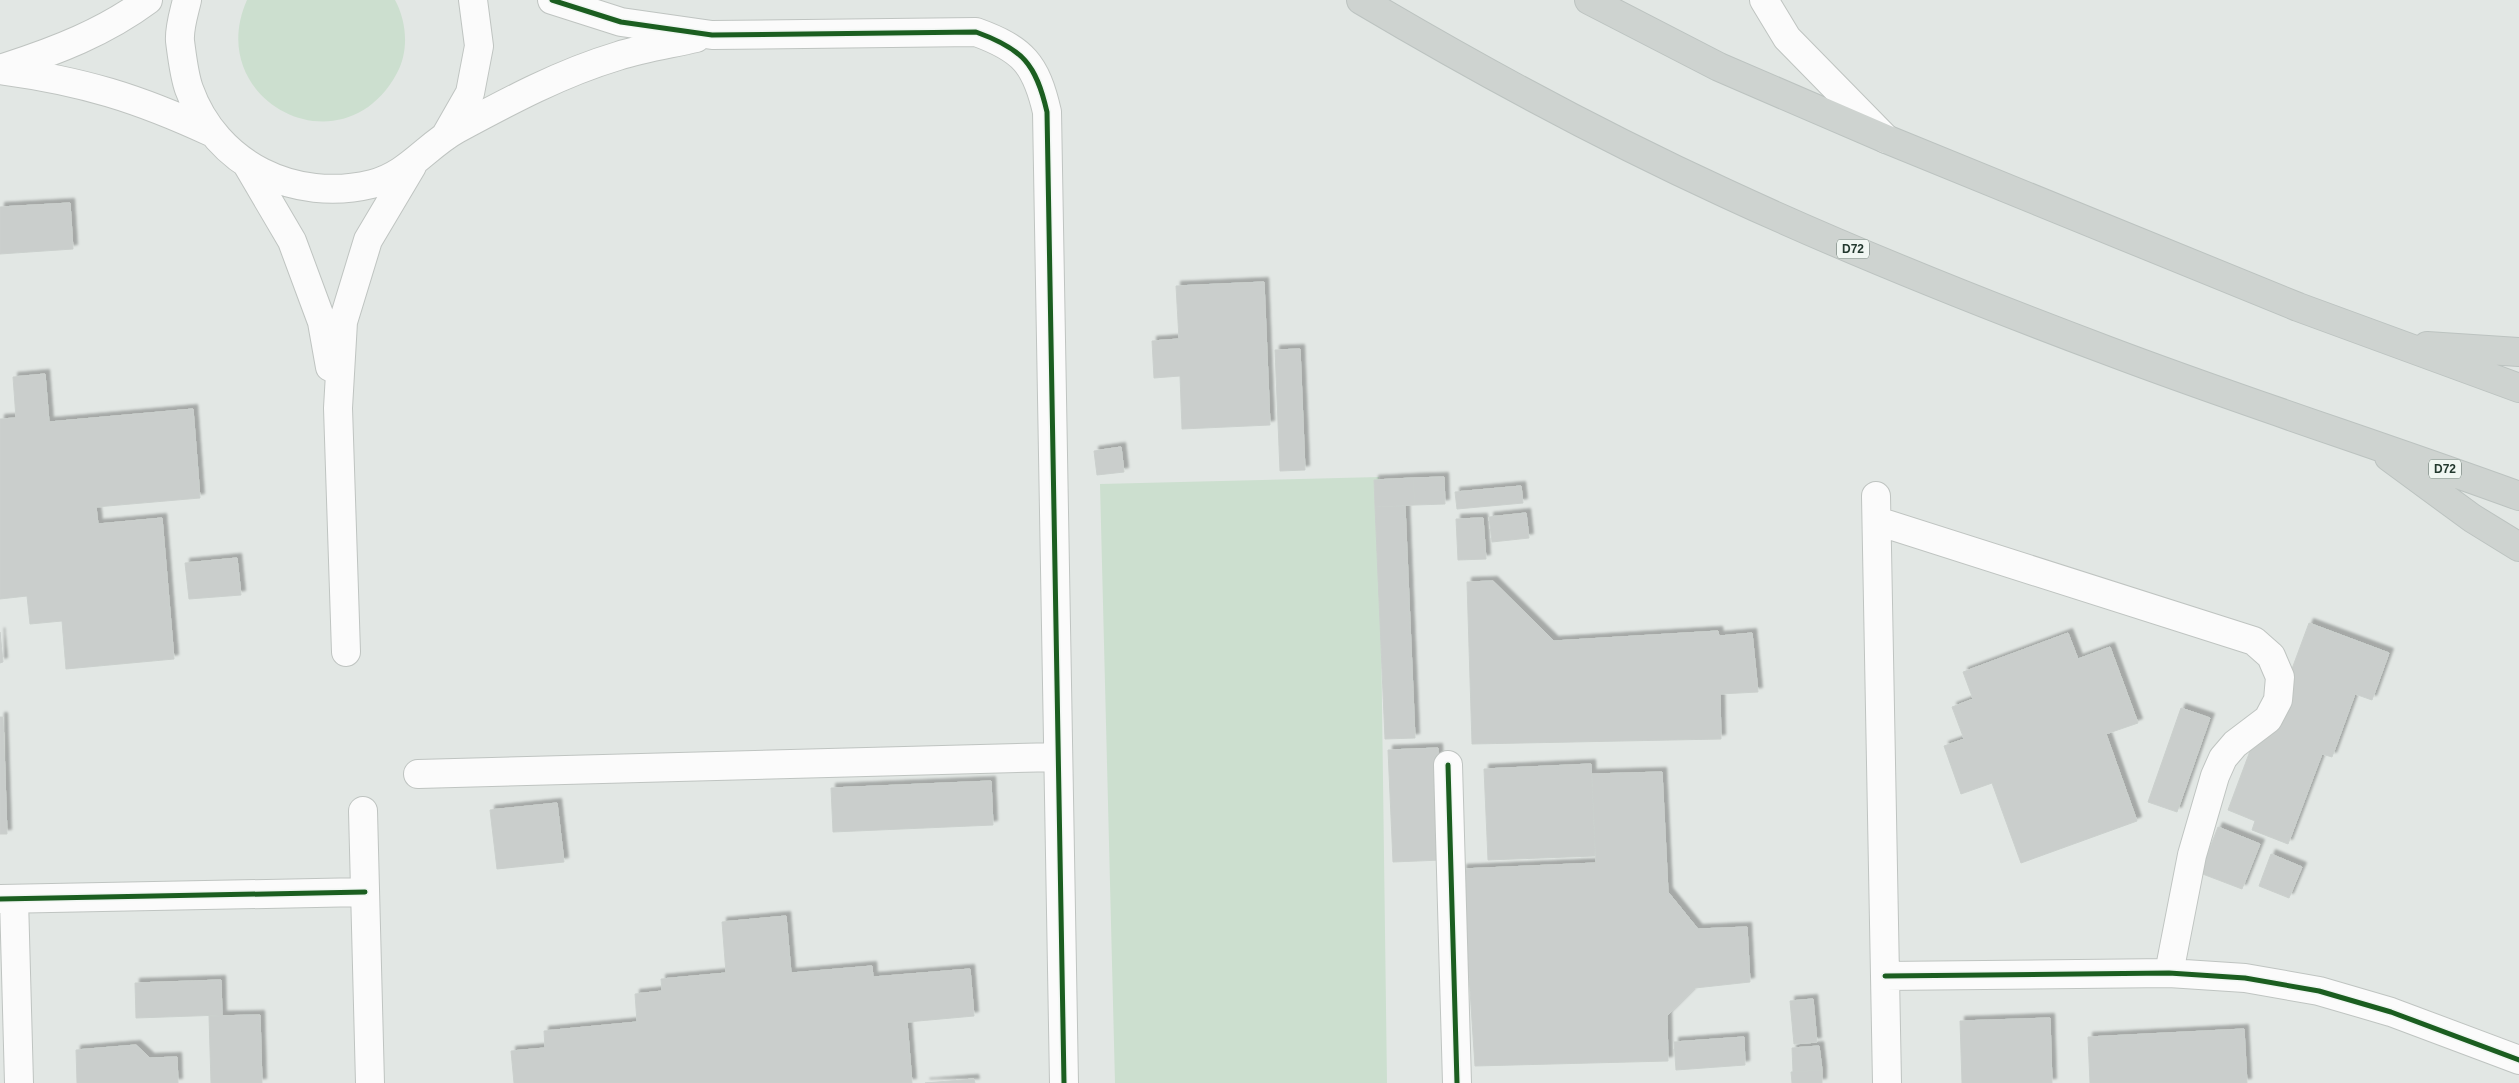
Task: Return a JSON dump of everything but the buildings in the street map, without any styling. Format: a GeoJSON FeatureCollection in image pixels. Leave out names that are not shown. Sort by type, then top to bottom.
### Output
{"type":"FeatureCollection","features":[{"type":"Feature","properties":{"kind":"main road","name":"D72"},"geometry":{"type":"LineString","coordinates":[[1361,0],[1482,69],[1602,133],[1724,193],[1824,237],[2108,351],[2519,496]]}},
{"type":"Feature","properties":{"kind":"main road"},"geometry":{"type":"LineString","coordinates":[[1589,0],[1719,67],[1886,139],[2170,256],[2519,388]]}},
{"type":"Feature","properties":{"kind":"main road"},"geometry":{"type":"LineString","coordinates":[[2406,346],[2453,346],[2519,352]]}},
{"type":"Feature","properties":{"kind":"main road"},"geometry":{"type":"LineString","coordinates":[[2370,442],[2420,482],[2472,518],[2519,546]]}},
{"type":"Feature","properties":{"kind":"street"},"geometry":{"type":"LineString","coordinates":[[0,70],[45,55],[92,34],[148,0]]}},
{"type":"Feature","properties":{"kind":"street"},"geometry":{"type":"LineString","coordinates":[[187,0],[180,39],[188,89],[213,133],[248,166],[292,241],[322,322],[338,408]]}},
{"type":"Feature","properties":{"kind":"street"},"geometry":{"type":"LineString","coordinates":[[446,135],[470,93],[479,46],[473,0]]}},
{"type":"Feature","properties":{"kind":"street"},"geometry":{"type":"LineString","coordinates":[[552,0],[622,22],[712,35],[976,32],[1003,42],[1025,59],[1040,84],[1046,112],[1064,1083]]}},
{"type":"Feature","properties":{"kind":"street"},"geometry":{"type":"LineString","coordinates":[[1764,0],[1787,38],[1886,139]]}},
{"type":"Feature","properties":{"kind":"street"},"geometry":{"type":"LineString","coordinates":[[346,652],[338,408],[343,322],[368,240],[412,166],[446,135],[529,90],[618,56],[712,35]]}},
{"type":"Feature","properties":{"kind":"street"},"geometry":{"type":"LineString","coordinates":[[0,70],[53,77],[108,90],[162,109],[213,133]]}},
{"type":"Feature","properties":{"kind":"street"},"geometry":{"type":"LineString","coordinates":[[248,166],[288,184],[330,190],[373,184],[412,166]]}},
{"type":"Feature","properties":{"kind":"street"},"geometry":{"type":"LineString","coordinates":[[1887,1083],[1877,508],[2254,641],[2271,656],[2280,677],[2278,700],[2268,719],[2235,744],[2223,758],[2215,776],[2192,855],[2169,973]]}},
{"type":"Feature","properties":{"kind":"street"},"geometry":{"type":"LineString","coordinates":[[418,774],[1058,757]]}},
{"type":"Feature","properties":{"kind":"street"},"geometry":{"type":"LineString","coordinates":[[1448,765],[1457,1083]]}},
{"type":"Feature","properties":{"kind":"street"},"geometry":{"type":"LineString","coordinates":[[363,811],[370,1083]]}},
{"type":"Feature","properties":{"kind":"street"},"geometry":{"type":"LineString","coordinates":[[19,1083],[7,899],[364,892]]}},
{"type":"Feature","properties":{"kind":"street"},"geometry":{"type":"LineString","coordinates":[[1885,976],[2169,973],[2245,978],[2319,991],[2391,1012],[2519,1060]]}},
{"type":"Feature","properties":{"kind":"green space"},"geometry":{"type":"Polygon","coordinates":[[[247,0],[395,0],[402,18],[405,36],[405,46],[397,73],[373,103],[344,118],[314,121],[285,112],[260,94],[244,68],[238,36],[247,0]]]}},
{"type":"Feature","properties":{"kind":"green space"},"geometry":{"type":"Polygon","coordinates":[[[1379,477],[1387,1083],[1115,1083],[1100,484],[1379,477]]]}},
{"type":"Feature","properties":{"kind":"cycle path"},"geometry":{"type":"LineString","coordinates":[[552,0],[621,22],[712,35],[976,32],[992,38],[1016,52],[1025,60],[1038,82],[1047,112],[1064,1083]]}},
{"type":"Feature","properties":{"kind":"cycle path"},"geometry":{"type":"LineString","coordinates":[[1448,765],[1457,1083]]}},
{"type":"Feature","properties":{"kind":"cycle path"},"geometry":{"type":"LineString","coordinates":[[0,899],[365,892]]}},
{"type":"Feature","properties":{"kind":"cycle path"},"geometry":{"type":"LineString","coordinates":[[1885,976],[2169,973],[2245,978],[2319,991],[2391,1012],[2519,1060]]}}]}
